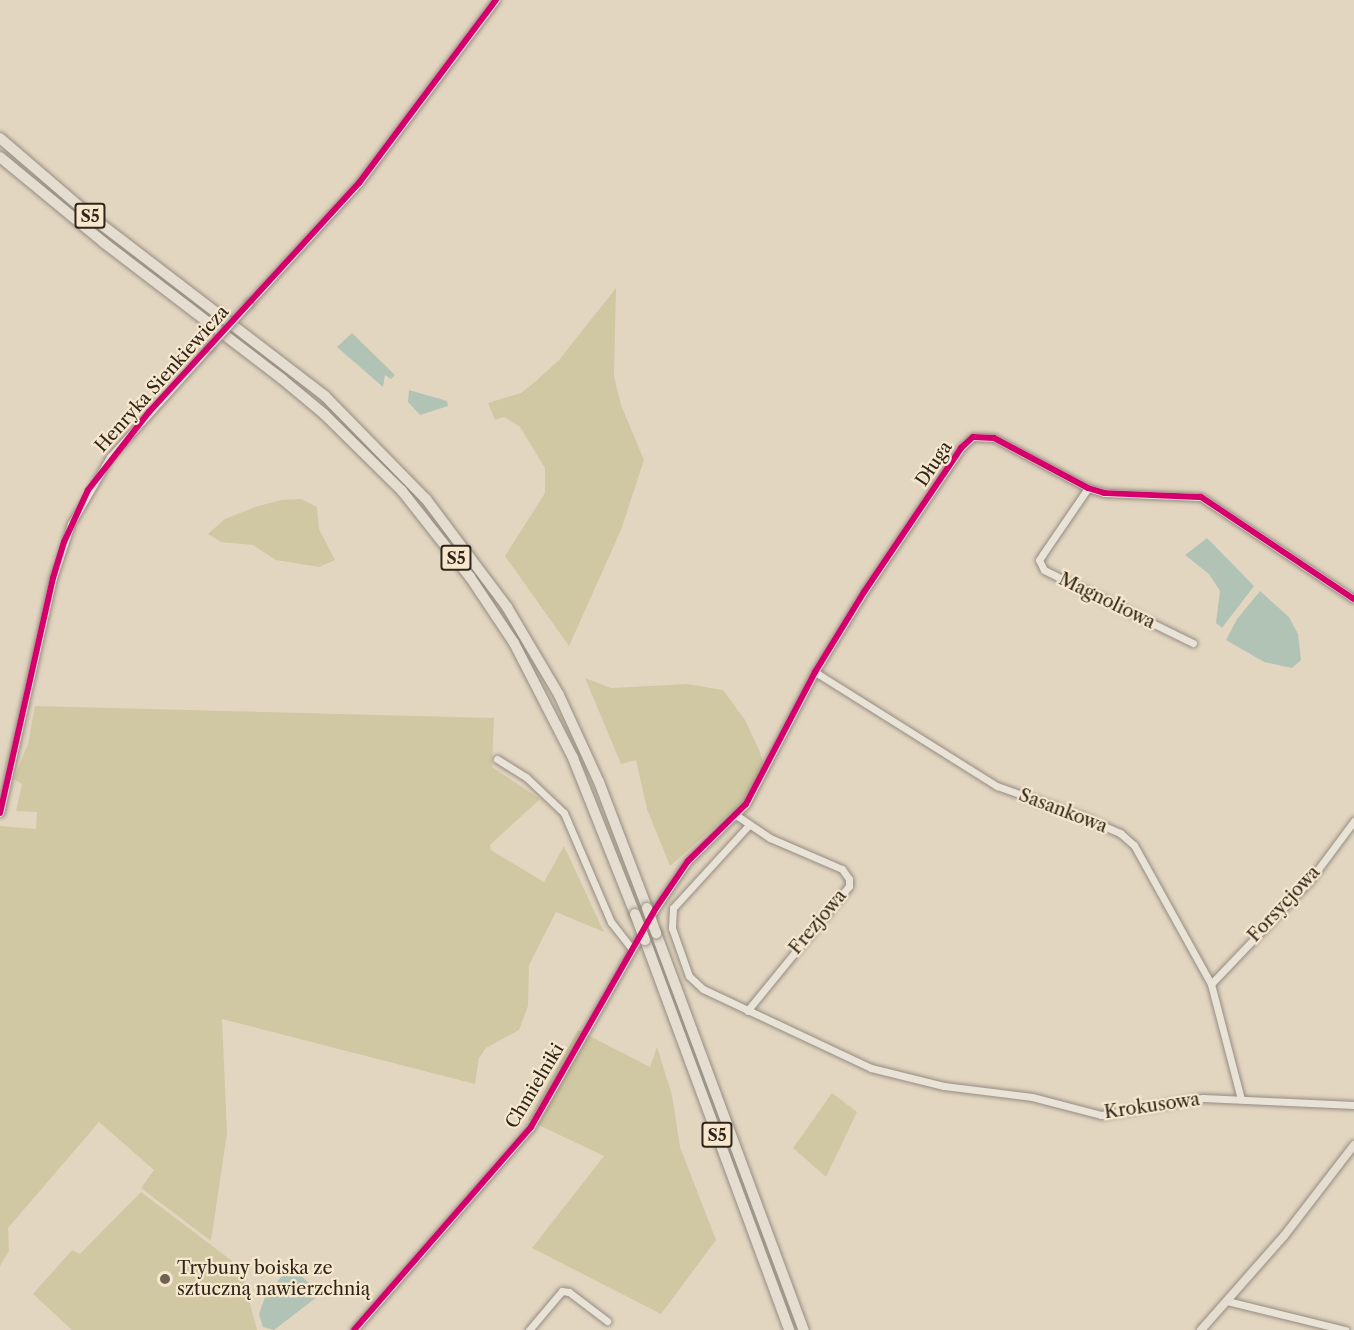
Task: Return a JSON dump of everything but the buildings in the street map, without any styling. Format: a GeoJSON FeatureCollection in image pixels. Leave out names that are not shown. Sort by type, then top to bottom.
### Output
{"type":"FeatureCollection","features":[{"type":"Feature","properties":{"kind":"highway","name":"S5"},"geometry":{"type":"LineString","coordinates":[[0,138],[101,225],[325,396],[426,499],[507,607],[559,696],[599,782],[804,1330]]}},
{"type":"Feature","properties":{"kind":"highway","name":"S5"},"geometry":{"type":"LineString","coordinates":[[0,157],[103,242],[282,379],[332,421],[402,491],[470,577],[514,643],[573,758],[645,940],[789,1330]]}},
{"type":"Feature","properties":{"kind":"main road"},"geometry":{"type":"LineString","coordinates":[[1201,1330],[1312,1201],[1354,1145]]}},
{"type":"Feature","properties":{"kind":"street","name":"Henryka Sienkiewicza"},"geometry":{"type":"LineString","coordinates":[[0,813],[54,578],[71,524],[110,457],[376,162],[496,0]]}},
{"type":"Feature","properties":{"kind":"street","name":"Długa"},"geometry":{"type":"LineString","coordinates":[[688,861],[736,815],[759,784],[815,672],[864,592],[973,437],[994,438],[1088,488],[1104,493],[1201,497],[1354,599]]}},
{"type":"Feature","properties":{"kind":"street","name":"Magnoliowa"},"geometry":{"type":"LineString","coordinates":[[1088,488],[1039,560],[1044,570],[1193,643]]}},
{"type":"Feature","properties":{"kind":"street","name":"Sasankowa"},"geometry":{"type":"LineString","coordinates":[[815,672],[997,786],[1081,816],[1127,839],[1152,873],[1211,984],[1240,1099]]}},
{"type":"Feature","properties":{"kind":"street"},"geometry":{"type":"LineString","coordinates":[[497,759],[526,777],[564,813],[611,922],[632,950]]}},
{"type":"Feature","properties":{"kind":"street","name":"Frezjowa"},"geometry":{"type":"LineString","coordinates":[[736,815],[748,826],[842,869],[849,886],[747,1011]]}},
{"type":"Feature","properties":{"kind":"street","name":"Forsycjowa"},"geometry":{"type":"LineString","coordinates":[[1211,984],[1304,887],[1354,821]]}},
{"type":"Feature","properties":{"kind":"street","name":"Krokusowa"},"geometry":{"type":"LineString","coordinates":[[748,826],[673,908],[672,928],[689,976],[703,989],[747,1011],[883,1072],[944,1086],[1032,1097],[1101,1115],[1203,1098],[1354,1105]]}},
{"type":"Feature","properties":{"kind":"street","name":"Chmielniki"},"geometry":{"type":"LineString","coordinates":[[354,1330],[531,1127],[632,950],[688,861]]}},
{"type":"Feature","properties":{"kind":"street"},"geometry":{"type":"LineString","coordinates":[[530,1330],[562,1291],[569,1292],[607,1321]]}},
{"type":"Feature","properties":{"kind":"street"},"geometry":{"type":"LineString","coordinates":[[1227,1301],[1345,1330]]}},
{"type":"Feature","properties":{"kind":"shaded area"},"geometry":{"type":"Polygon","coordinates":[[[616,288],[614,376],[621,405],[644,460],[621,530],[569,646],[505,556],[545,493],[545,468],[520,427],[504,417],[495,420],[488,403],[521,393],[535,382],[559,360],[616,288]]]}},
{"type":"Feature","properties":{"kind":"shaded area"},"geometry":{"type":"Polygon","coordinates":[[[352,333],[395,375],[391,379],[385,375],[383,387],[337,347],[352,333]]]}},
{"type":"Feature","properties":{"kind":"shaded area"},"geometry":{"type":"Polygon","coordinates":[[[409,390],[447,401],[448,406],[420,415],[408,402],[409,390]]]}},
{"type":"Feature","properties":{"kind":"shaded area"},"geometry":{"type":"Polygon","coordinates":[[[301,499],[317,507],[319,529],[335,560],[319,567],[276,560],[253,545],[221,542],[208,534],[225,519],[255,507],[281,500],[301,499]]]}},
{"type":"Feature","properties":{"kind":"shaded area"},"geometry":{"type":"Polygon","coordinates":[[[1207,538],[1254,586],[1222,628],[1216,623],[1220,591],[1209,574],[1185,555],[1207,538]]]}},
{"type":"Feature","properties":{"kind":"shaded area"},"geometry":{"type":"Polygon","coordinates":[[[1260,591],[1289,617],[1298,634],[1301,660],[1292,668],[1264,662],[1226,640],[1237,619],[1260,591]]]}},
{"type":"Feature","properties":{"kind":"shaded area"},"geometry":{"type":"Polygon","coordinates":[[[585,678],[611,688],[687,684],[723,690],[745,720],[760,752],[764,766],[742,803],[670,866],[647,809],[636,760],[621,764],[585,678]]]}},
{"type":"Feature","properties":{"kind":"shaded area"},"geometry":{"type":"Polygon","coordinates":[[[35,706],[494,718],[492,767],[540,799],[490,845],[491,850],[544,882],[564,846],[604,932],[556,912],[529,965],[528,1006],[519,1030],[486,1048],[479,1058],[475,1084],[222,1019],[227,1133],[211,1241],[141,1188],[154,1170],[99,1122],[8,1228],[9,1251],[0,1266],[0,826],[36,829],[37,812],[16,811],[22,784],[14,779],[28,744],[35,706]]]}},
{"type":"Feature","properties":{"kind":"shaded area"},"geometry":{"type":"Polygon","coordinates":[[[578,1030],[650,1067],[657,1047],[672,1095],[680,1147],[716,1240],[661,1314],[532,1248],[604,1156],[528,1120],[578,1030]]]}},
{"type":"Feature","properties":{"kind":"shaded area"},"geometry":{"type":"Polygon","coordinates":[[[832,1093],[857,1112],[826,1177],[793,1148],[832,1093]]]}},
{"type":"Feature","properties":{"kind":"shaded area"},"geometry":{"type":"Polygon","coordinates":[[[141,1192],[240,1267],[257,1330],[72,1330],[33,1294],[72,1250],[80,1254],[141,1192]]]}},
{"type":"Feature","properties":{"kind":"shaded area"},"geometry":{"type":"Polygon","coordinates":[[[294,1261],[300,1275],[317,1290],[317,1297],[274,1330],[263,1327],[259,1314],[265,1297],[294,1261]]]}},
{"type":"Feature","properties":{"kind":"cycle path"},"geometry":{"type":"LineString","coordinates":[[0,813],[53,578],[64,542],[88,490],[149,412],[359,183],[496,0]]}},
{"type":"Feature","properties":{"kind":"cycle path"},"geometry":{"type":"LineString","coordinates":[[354,1330],[531,1127],[656,908],[688,861],[746,804],[815,672],[864,592],[961,448],[973,437],[994,438],[1088,488],[1104,493],[1201,497],[1354,599]]}},
{"type":"Feature","properties":{"kind":"place","name":"Trybuny boiska ze sztuczną nawierzchnią"},"geometry":{"type":"Point","coordinates":[165,1279]}}]}
